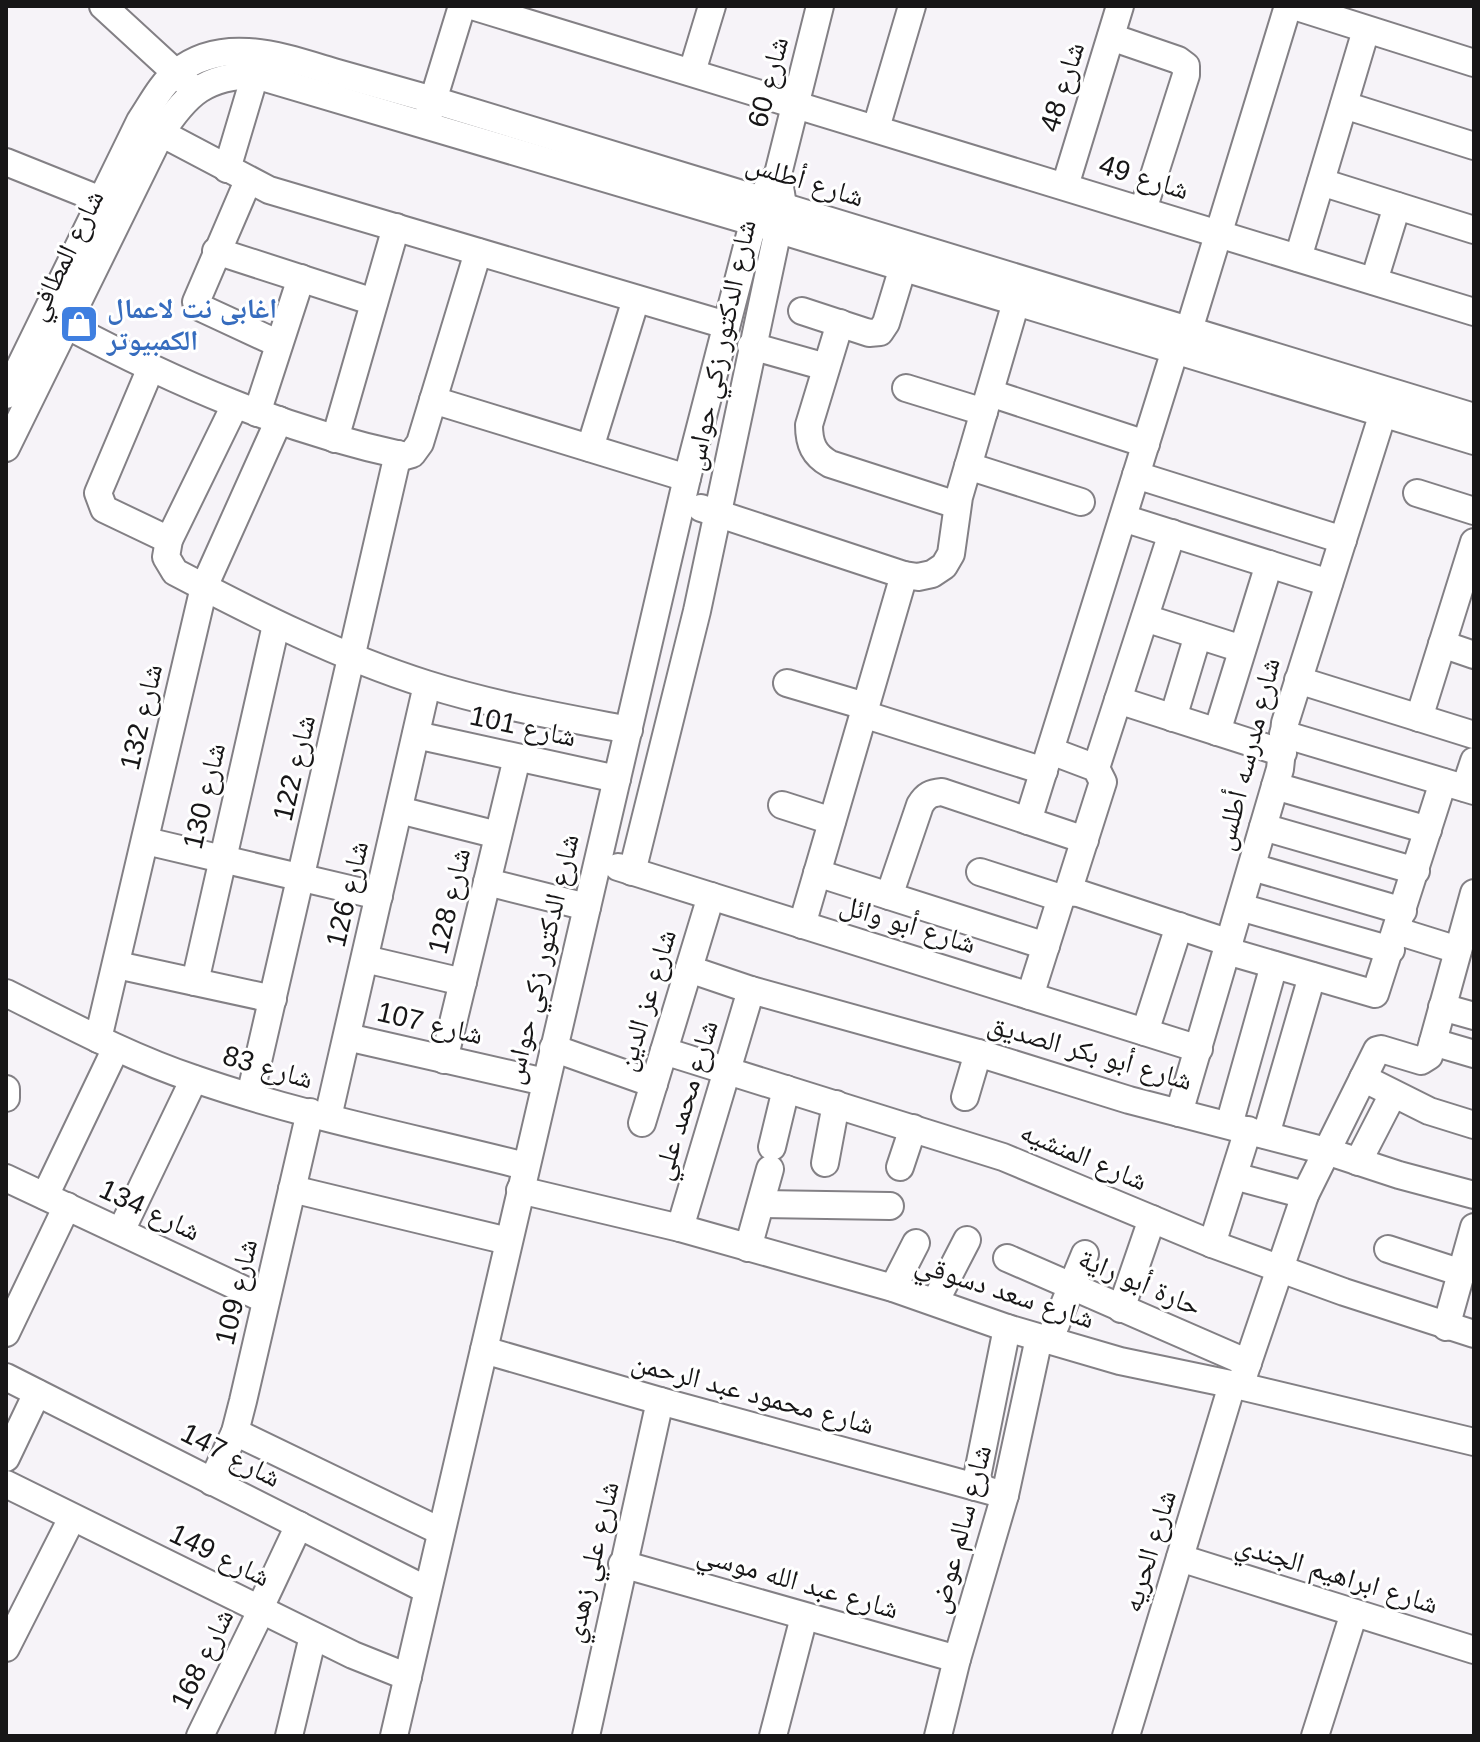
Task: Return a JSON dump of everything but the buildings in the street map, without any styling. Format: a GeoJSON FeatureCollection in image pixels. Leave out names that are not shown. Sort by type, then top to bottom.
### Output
{"type":"FeatureCollection","features":[{"type":"Feature","properties":{"kind":"street"},"geometry":{"type":"LineString","coordinates":[[429,112],[462,6]]}},
{"type":"Feature","properties":{"kind":"street","name":"شارع 49"},"geometry":{"type":"LineString","coordinates":[[472,6],[546,17],[692,72],[1474,312]]}},
{"type":"Feature","properties":{"kind":"street"},"geometry":{"type":"LineString","coordinates":[[692,72],[712,6]]}},
{"type":"Feature","properties":{"kind":"street","name":"شارع 60"},"geometry":{"type":"LineString","coordinates":[[768,214],[820,6]]}},
{"type":"Feature","properties":{"kind":"street"},"geometry":{"type":"LineString","coordinates":[[876,128],[912,6]]}},
{"type":"Feature","properties":{"kind":"street","name":"شارع 48"},"geometry":{"type":"LineString","coordinates":[[1065,186],[1120,6]]}},
{"type":"Feature","properties":{"kind":"street"},"geometry":{"type":"LineString","coordinates":[[1028,821],[1146,444],[1219,234],[1291,6],[1366,22],[1474,63]]}},
{"type":"Feature","properties":{"kind":"street"},"geometry":{"type":"LineString","coordinates":[[108,8],[186,81]]}},
{"type":"Feature","properties":{"kind":"street"},"geometry":{"type":"LineString","coordinates":[[1298,258],[1366,22]]}},
{"type":"Feature","properties":{"kind":"street"},"geometry":{"type":"LineString","coordinates":[[1111,37],[1178,60],[1186,66],[1186,75],[1143,210]]}},
{"type":"Feature","properties":{"kind":"street","name":"شارع أطلس"},"geometry":{"type":"LineString","coordinates":[[150,127],[180,104],[186,81],[207,56],[230,51],[281,56],[429,112],[1218,351],[1474,417]]}},
{"type":"Feature","properties":{"kind":"street","name":"شارع أطلس"},"geometry":{"type":"LineString","coordinates":[[186,81],[214,81],[234,75],[255,75],[429,112]]}},
{"type":"Feature","properties":{"kind":"street"},"geometry":{"type":"LineString","coordinates":[[255,75],[238,175],[216,251],[196,299],[197,305],[279,344]]}},
{"type":"Feature","properties":{"kind":"street"},"geometry":{"type":"LineString","coordinates":[[1344,105],[1474,146]]}},
{"type":"Feature","properties":{"kind":"street"},"geometry":{"type":"LineString","coordinates":[[150,127],[269,190],[726,325]]}},
{"type":"Feature","properties":{"kind":"street","name":"شارع المطافي"},"geometry":{"type":"LineString","coordinates":[[6,395],[101,200],[150,127]]}},
{"type":"Feature","properties":{"kind":"street","name":"شارع المطافي"},"geometry":{"type":"LineString","coordinates":[[6,448],[66,325],[150,127]]}},
{"type":"Feature","properties":{"kind":"street"},"geometry":{"type":"LineString","coordinates":[[7,167],[101,200]]}},
{"type":"Feature","properties":{"kind":"street"},"geometry":{"type":"LineString","coordinates":[[1321,182],[1474,230]]}},
{"type":"Feature","properties":{"kind":"street"},"geometry":{"type":"LineString","coordinates":[[1374,281],[1397,206]]}},
{"type":"Feature","properties":{"kind":"street","name":"شارع أطلس"},"geometry":{"type":"LineString","coordinates":[[768,214],[903,267],[1019,290]]}},
{"type":"Feature","properties":{"kind":"street","name":"شارع الدكتور زكي حواس"},"geometry":{"type":"LineString","coordinates":[[394,1736],[685,490],[726,325],[768,214]]}},
{"type":"Feature","properties":{"kind":"street","name":"شارع الدكتور زكي حواس"},"geometry":{"type":"LineString","coordinates":[[632,872],[697,611],[751,346],[768,214]]}},
{"type":"Feature","properties":{"kind":"street"},"geometry":{"type":"LineString","coordinates":[[335,439],[396,227]]}},
{"type":"Feature","properties":{"kind":"street"},"geometry":{"type":"LineString","coordinates":[[216,251],[374,302]]}},
{"type":"Feature","properties":{"kind":"street"},"geometry":{"type":"LineString","coordinates":[[66,325],[150,370],[257,413],[335,439],[398,454],[412,454],[418,450],[478,252]]}},
{"type":"Feature","properties":{"kind":"street"},"geometry":{"type":"LineString","coordinates":[[802,311],[869,333],[880,332],[886,323],[903,267]]}},
{"type":"Feature","properties":{"kind":"street"},"geometry":{"type":"LineString","coordinates":[[301,278],[257,413],[169,540],[166,557],[169,566],[276,625],[353,659],[427,685],[501,705],[629,730]]}},
{"type":"Feature","properties":{"kind":"street"},"geometry":{"type":"LineString","coordinates":[[433,400],[590,448],[685,490],[717,513],[918,577],[932,574],[944,566],[951,554],[957,505],[1019,290]]}},
{"type":"Feature","properties":{"kind":"street"},"geometry":{"type":"LineString","coordinates":[[590,448],[636,299]]}},
{"type":"Feature","properties":{"kind":"street"},"geometry":{"type":"LineString","coordinates":[[840,323],[809,425],[813,449],[830,464],[957,505]]}},
{"type":"Feature","properties":{"kind":"street"},"geometry":{"type":"LineString","coordinates":[[751,346],[826,367]]}},
{"type":"Feature","properties":{"kind":"street","name":"شارع أطلس"},"geometry":{"type":"LineString","coordinates":[[1218,351],[1383,413],[1474,441]]}},
{"type":"Feature","properties":{"kind":"street"},"geometry":{"type":"LineString","coordinates":[[150,370],[98,493],[104,509],[169,540]]}},
{"type":"Feature","properties":{"kind":"street"},"geometry":{"type":"LineString","coordinates":[[906,388],[987,402],[1146,444]]}},
{"type":"Feature","properties":{"kind":"street","name":"شارع 132"},"geometry":{"type":"LineString","coordinates":[[6,1333],[15,1292],[56,1201],[107,1044],[117,965],[204,587],[257,413]]}},
{"type":"Feature","properties":{"kind":"street","name":"شارع مدرسه أطلس"},"geometry":{"type":"LineString","coordinates":[[1179,1113],[1275,786],[1298,680],[1383,413]]}},
{"type":"Feature","properties":{"kind":"street","name":"شارع 122"},"geometry":{"type":"LineString","coordinates":[[250,1096],[398,454]]}},
{"type":"Feature","properties":{"kind":"street"},"geometry":{"type":"LineString","coordinates":[[968,466],[1329,583]]}},
{"type":"Feature","properties":{"kind":"street"},"geometry":{"type":"LineString","coordinates":[[1136,475],[1343,540]]}},
{"type":"Feature","properties":{"kind":"street"},"geometry":{"type":"LineString","coordinates":[[1417,493],[1474,511]]}},
{"type":"Feature","properties":{"kind":"street"},"geometry":{"type":"LineString","coordinates":[[1030,996],[1103,782],[1096,768],[1172,533]]}},
{"type":"Feature","properties":{"kind":"street"},"geometry":{"type":"LineString","coordinates":[[1419,718],[1474,542]]}},
{"type":"Feature","properties":{"kind":"street"},"geometry":{"type":"LineString","coordinates":[[1217,732],[1269,564]]}},
{"type":"Feature","properties":{"kind":"street"},"geometry":{"type":"LineString","coordinates":[[802,925],[904,575]]}},
{"type":"Feature","properties":{"kind":"street"},"geometry":{"type":"LineString","coordinates":[[1145,618],[1242,649]]}},
{"type":"Feature","properties":{"kind":"street","name":"شارع 130"},"geometry":{"type":"LineString","coordinates":[[195,982],[276,625]]}},
{"type":"Feature","properties":{"kind":"street"},"geometry":{"type":"LineString","coordinates":[[1173,718],[1198,635]]}},
{"type":"Feature","properties":{"kind":"street"},"geometry":{"type":"LineString","coordinates":[[1442,644],[1474,655]]}},
{"type":"Feature","properties":{"kind":"street"},"geometry":{"type":"LineString","coordinates":[[1298,680],[1474,735]]}},
{"type":"Feature","properties":{"kind":"street"},"geometry":{"type":"LineString","coordinates":[[787,683],[864,710],[1047,761],[1096,768]]}},
{"type":"Feature","properties":{"kind":"street","name":"شارع 126"},"geometry":{"type":"LineString","coordinates":[[319,1114],[347,1037],[427,685]]}},
{"type":"Feature","properties":{"kind":"street"},"geometry":{"type":"LineString","coordinates":[[1118,700],[1217,732],[1283,743],[1461,787]]}},
{"type":"Feature","properties":{"kind":"street","name":"شارع 101"},"geometry":{"type":"LineString","coordinates":[[416,735],[617,779]]}},
{"type":"Feature","properties":{"kind":"street","name":"شارع 128"},"geometry":{"type":"LineString","coordinates":[[444,1060],[517,758]]}},
{"type":"Feature","properties":{"kind":"street"},"geometry":{"type":"LineString","coordinates":[[980,872],[1065,895],[1078,893],[1179,926],[1274,965],[1375,994],[1428,830],[1461,787],[1474,761]]}},
{"type":"Feature","properties":{"kind":"street"},"geometry":{"type":"LineString","coordinates":[[1275,786],[1428,830]]}},
{"type":"Feature","properties":{"kind":"street"},"geometry":{"type":"LineString","coordinates":[[889,896],[925,797],[933,793],[942,792],[1085,840]]}},
{"type":"Feature","properties":{"kind":"street"},"geometry":{"type":"LineString","coordinates":[[782,805],[832,821]]}},
{"type":"Feature","properties":{"kind":"street"},"geometry":{"type":"LineString","coordinates":[[399,810],[498,835]]}},
{"type":"Feature","properties":{"kind":"street"},"geometry":{"type":"LineString","coordinates":[[1263,827],[1416,871]]}},
{"type":"Feature","properties":{"kind":"street"},"geometry":{"type":"LineString","coordinates":[[146,841],[379,896]]}},
{"type":"Feature","properties":{"kind":"street","name":"شارع أبو وائل"},"geometry":{"type":"LineString","coordinates":[[598,861],[1199,1049]]}},
{"type":"Feature","properties":{"kind":"street"},"geometry":{"type":"LineString","coordinates":[[1252,867],[1397,931],[1464,951]]}},
{"type":"Feature","properties":{"kind":"street"},"geometry":{"type":"LineString","coordinates":[[817,873],[1046,946]]}},
{"type":"Feature","properties":{"kind":"street"},"geometry":{"type":"LineString","coordinates":[[487,882],[587,907]]}},
{"type":"Feature","properties":{"kind":"street"},"geometry":{"type":"LineString","coordinates":[[1474,893],[1464,951],[1442,1007],[1433,1042],[1474,1054]]}},
{"type":"Feature","properties":{"kind":"street","name":"شارع عز الدين"},"geometry":{"type":"LineString","coordinates":[[642,1123],[711,896]]}},
{"type":"Feature","properties":{"kind":"street"},"geometry":{"type":"LineString","coordinates":[[1240,907],[1397,931]]}},
{"type":"Feature","properties":{"kind":"street"},"geometry":{"type":"LineString","coordinates":[[1145,1032],[1179,926]]}},
{"type":"Feature","properties":{"kind":"street"},"geometry":{"type":"LineString","coordinates":[[365,959],[463,982]]}},
{"type":"Feature","properties":{"kind":"street"},"geometry":{"type":"LineString","coordinates":[[117,965],[273,999]]}},
{"type":"Feature","properties":{"kind":"street"},"geometry":{"type":"LineString","coordinates":[[1248,1130],[1274,965]]}},
{"type":"Feature","properties":{"kind":"street","name":"شارع أبو بكر الصديق"},"geometry":{"type":"LineString","coordinates":[[689,969],[751,990],[1474,1195]]}},
{"type":"Feature","properties":{"kind":"street"},"geometry":{"type":"LineString","coordinates":[[1212,1244],[1248,1130],[1312,976]]}},
{"type":"Feature","properties":{"kind":"street","name":"شارع محمد علي"},"geometry":{"type":"LineString","coordinates":[[680,1228],[751,990]]}},
{"type":"Feature","properties":{"kind":"street","name":"شارع 83"},"geometry":{"type":"LineString","coordinates":[[6,993],[107,1044],[194,1079],[319,1114],[522,1178]]}},
{"type":"Feature","properties":{"kind":"street"},"geometry":{"type":"LineString","coordinates":[[1442,1007],[1474,1016]]}},
{"type":"Feature","properties":{"kind":"street","name":"شارع 107"},"geometry":{"type":"LineString","coordinates":[[347,1037],[545,1082]]}},
{"type":"Feature","properties":{"kind":"street","name":"شارع الحريه"},"geometry":{"type":"LineString","coordinates":[[1126,1736],[1180,1558],[1305,1195],[1379,1049],[1421,1061],[1429,1056],[1433,1042]]}},
{"type":"Feature","properties":{"kind":"street"},"geometry":{"type":"LineString","coordinates":[[553,1048],[654,1084]]}},
{"type":"Feature","properties":{"kind":"street","name":"شارع المنشيه"},"geometry":{"type":"LineString","coordinates":[[664,1051],[1036,1169],[1212,1244],[1446,1327],[1474,1334]]}},
{"type":"Feature","properties":{"kind":"street"},"geometry":{"type":"LineString","coordinates":[[965,1097],[978,1053]]}},
{"type":"Feature","properties":{"kind":"street"},"geometry":{"type":"LineString","coordinates":[[1363,1078],[1429,1111],[1474,1125]]}},
{"type":"Feature","properties":{"kind":"street"},"geometry":{"type":"LineString","coordinates":[[121,1231],[194,1079]]}},
{"type":"Feature","properties":{"kind":"street"},"geometry":{"type":"LineString","coordinates":[[6,1089],[6,1098]]}},
{"type":"Feature","properties":{"kind":"street"},"geometry":{"type":"LineString","coordinates":[[748,1248],[761,1204],[786,1089]]}},
{"type":"Feature","properties":{"kind":"street"},"geometry":{"type":"LineString","coordinates":[[1358,1162],[1393,1094]]}},
{"type":"Feature","properties":{"kind":"street"},"geometry":{"type":"LineString","coordinates":[[825,1163],[836,1104]]}},
{"type":"Feature","properties":{"kind":"street","name":"شارع 109"},"geometry":{"type":"LineString","coordinates":[[212,1482],[235,1432],[292,1189],[319,1114]]}},
{"type":"Feature","properties":{"kind":"street"},"geometry":{"type":"LineString","coordinates":[[900,1167],[913,1128]]}},
{"type":"Feature","properties":{"kind":"street"},"geometry":{"type":"LineString","coordinates":[[1234,1176],[1305,1195]]}},
{"type":"Feature","properties":{"kind":"street","name":"شارع 134"},"geometry":{"type":"LineString","coordinates":[[6,1178],[266,1300]]}},
{"type":"Feature","properties":{"kind":"street","name":"شارع سعد دسوقي"},"geometry":{"type":"LineString","coordinates":[[522,1178],[680,1228],[893,1288],[1044,1340],[1120,1361],[1240,1378],[1474,1442]]}},
{"type":"Feature","properties":{"kind":"street"},"geometry":{"type":"LineString","coordinates":[[292,1189],[508,1241]]}},
{"type":"Feature","properties":{"kind":"street"},"geometry":{"type":"LineString","coordinates":[[761,1204],[890,1206]]}},
{"type":"Feature","properties":{"kind":"street"},"geometry":{"type":"LineString","coordinates":[[1121,1309],[1152,1219]]}},
{"type":"Feature","properties":{"kind":"street"},"geometry":{"type":"LineString","coordinates":[[1446,1327],[1468,1261],[1474,1227]]}},
{"type":"Feature","properties":{"kind":"street"},"geometry":{"type":"LineString","coordinates":[[935,1302],[967,1240]]}},
{"type":"Feature","properties":{"kind":"street"},"geometry":{"type":"LineString","coordinates":[[893,1288],[916,1243]]}},
{"type":"Feature","properties":{"kind":"street"},"geometry":{"type":"LineString","coordinates":[[1388,1249],[1468,1261]]}},
{"type":"Feature","properties":{"kind":"street","name":"شارع سالم عوض"},"geometry":{"type":"LineString","coordinates":[[938,1736],[1005,1495],[1044,1340],[1072,1288],[1085,1254]]}},
{"type":"Feature","properties":{"kind":"street","name":"حارة أبو راية"},"geometry":{"type":"LineString","coordinates":[[1007,1258],[1121,1309],[1240,1378]]}},
{"type":"Feature","properties":{"kind":"street"},"geometry":{"type":"LineString","coordinates":[[975,1487],[1007,1328]]}},
{"type":"Feature","properties":{"kind":"street","name":"شارع محمود عبد الرحمن"},"geometry":{"type":"LineString","coordinates":[[484,1350],[1005,1495]]}},
{"type":"Feature","properties":{"kind":"street","name":"شارع 147"},"geometry":{"type":"LineString","coordinates":[[6,1377],[427,1590]]}},
{"type":"Feature","properties":{"kind":"street"},"geometry":{"type":"LineString","coordinates":[[6,1458],[37,1393]]}},
{"type":"Feature","properties":{"kind":"street","name":"شارع علي زهدي"},"geometry":{"type":"LineString","coordinates":[[586,1736],[660,1401]]}},
{"type":"Feature","properties":{"kind":"street"},"geometry":{"type":"LineString","coordinates":[[235,1432],[440,1531]]}},
{"type":"Feature","properties":{"kind":"street","name":"شارع 149"},"geometry":{"type":"LineString","coordinates":[[6,1484],[313,1636],[408,1677]]}},
{"type":"Feature","properties":{"kind":"street"},"geometry":{"type":"LineString","coordinates":[[8,1637],[72,1518]]}},
{"type":"Feature","properties":{"kind":"street","name":"شارع 168"},"geometry":{"type":"LineString","coordinates":[[200,1736],[299,1525]]}},
{"type":"Feature","properties":{"kind":"street","name":"شارع ابراهيم الجندي"},"geometry":{"type":"LineString","coordinates":[[1180,1558],[1474,1650]]}},
{"type":"Feature","properties":{"kind":"street","name":"شارع عبد الله موسي"},"geometry":{"type":"LineString","coordinates":[[622,1564],[957,1659]]}},
{"type":"Feature","properties":{"kind":"street"},"geometry":{"type":"LineString","coordinates":[[1315,1736],[1354,1613]]}},
{"type":"Feature","properties":{"kind":"street"},"geometry":{"type":"LineString","coordinates":[[773,1736],[804,1617]]}},
{"type":"Feature","properties":{"kind":"street"},"geometry":{"type":"LineString","coordinates":[[289,1736],[313,1636]]}},
{"type":"Feature","properties":{"kind":"place","name":"اغابى نت لاعمال الكمبيوتر"},"geometry":{"type":"Point","coordinates":[79,324]}}]}
